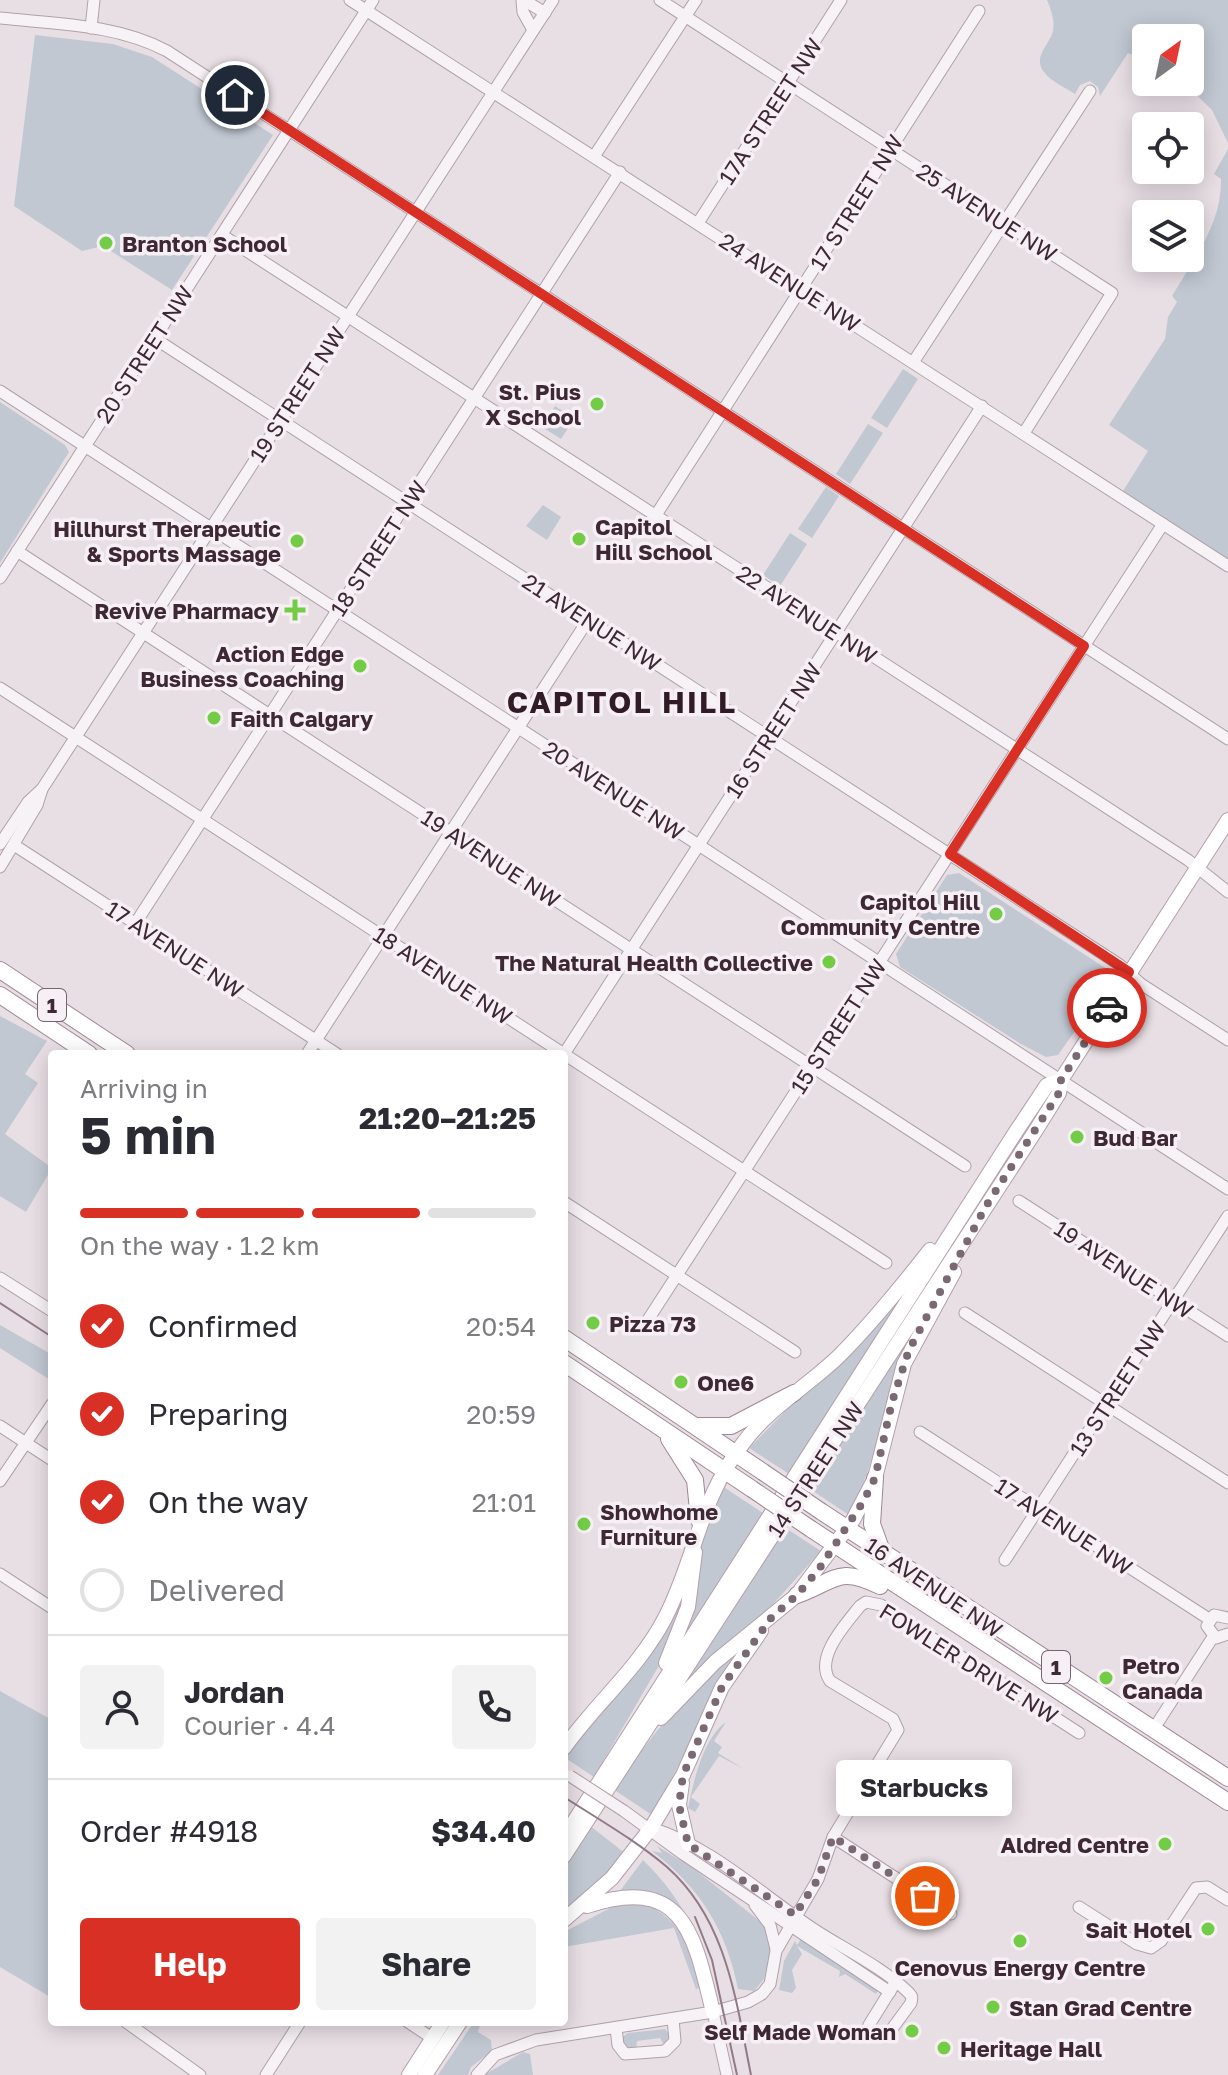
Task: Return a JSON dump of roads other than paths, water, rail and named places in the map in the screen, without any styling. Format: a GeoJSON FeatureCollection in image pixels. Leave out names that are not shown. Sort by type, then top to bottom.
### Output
{"type":"FeatureCollection","features":[{"type":"Feature","properties":{"kind":"highway","name":"1"},"geometry":{"type":"LineString","coordinates":[[0,970],[121,1050]]}},
{"type":"Feature","properties":{"kind":"highway","name":"1"},"geometry":{"type":"LineString","coordinates":[[0,995],[83,1050]]}},
{"type":"Feature","properties":{"kind":"highway","name":"16 AVENUE NW"},"geometry":{"type":"LineString","coordinates":[[568,1341],[884,1556],[1228,1778]]}},
{"type":"Feature","properties":{"kind":"highway","name":"16 AVENUE NW"},"geometry":{"type":"LineString","coordinates":[[568,1366],[900,1590],[1228,1802]]}},
{"type":"Feature","properties":{"kind":"highway"},"geometry":{"type":"LineString","coordinates":[[696,1426],[731,1426],[794,1393]]}},
{"type":"Feature","properties":{"kind":"highway"},"geometry":{"type":"LineString","coordinates":[[667,1434],[695,1480],[699,1520]]}},
{"type":"Feature","properties":{"kind":"highway"},"geometry":{"type":"LineString","coordinates":[[875,1478],[872,1524],[884,1556]]}},
{"type":"Feature","properties":{"kind":"highway"},"geometry":{"type":"LineString","coordinates":[[797,1595],[837,1575],[862,1577],[879,1586],[900,1590]]}},
{"type":"Feature","properties":{"kind":"main road","name":"14 STREET NW"},"geometry":{"type":"LineString","coordinates":[[568,1850],[980,1202],[1047,1085],[1061,1080],[1228,820]]}},
{"type":"Feature","properties":{"kind":"main road","name":"14 STREET NW"},"geometry":{"type":"LineString","coordinates":[[568,1831],[980,1202]]}},
{"type":"Feature","properties":{"kind":"main road"},"geometry":{"type":"LineString","coordinates":[[568,1742],[648,1648],[666,1615],[699,1520],[723,1471],[755,1428],[837,1359],[980,1202]]}},
{"type":"Feature","properties":{"kind":"main road"},"geometry":{"type":"LineString","coordinates":[[645,1731],[715,1662],[797,1595],[847,1529],[875,1478],[904,1364],[980,1202]]}},
{"type":"Feature","properties":{"kind":"main road"},"geometry":{"type":"LineString","coordinates":[[660,1686],[688,1607],[697,1558],[693,1544]]}},
{"type":"Feature","properties":{"kind":"main road"},"geometry":{"type":"LineString","coordinates":[[568,1917],[612,1878],[651,1828],[683,1775],[722,1687],[771,1618]]}},
{"type":"Feature","properties":{"kind":"main road"},"geometry":{"type":"LineString","coordinates":[[568,1733],[578,1728]]}},
{"type":"Feature","properties":{"kind":"main road"},"geometry":{"type":"LineString","coordinates":[[683,1775],[679,1805],[688,1844]]}},
{"type":"Feature","properties":{"kind":"main road"},"geometry":{"type":"LineString","coordinates":[[579,1909],[634,1895],[666,1905],[690,1934],[713,2012]]}},
{"type":"Feature","properties":{"kind":"main road"},"geometry":{"type":"LineString","coordinates":[[409,2075],[440,2026]]}},
{"type":"Feature","properties":{"kind":"main road"},"geometry":{"type":"LineString","coordinates":[[425,2075],[457,2026]]}},
{"type":"Feature","properties":{"kind":"street"},"geometry":{"type":"LineString","coordinates":[[91,28],[94,0]]}},
{"type":"Feature","properties":{"kind":"street","name":"24 AVENUE NW"},"geometry":{"type":"LineString","coordinates":[[350,0],[370,5],[494,90],[1228,566]]}},
{"type":"Feature","properties":{"kind":"street"},"geometry":{"type":"LineString","coordinates":[[523,0],[545,13]]}},
{"type":"Feature","properties":{"kind":"street"},"geometry":{"type":"LineString","coordinates":[[523,0],[523,12],[533,30]]}},
{"type":"Feature","properties":{"kind":"street","name":"19 STREET NW"},"geometry":{"type":"LineString","coordinates":[[0,867],[4,840],[28,802],[42,789],[553,0]]}},
{"type":"Feature","properties":{"kind":"street","name":"25 AVENUE NW"},"geometry":{"type":"LineString","coordinates":[[660,0],[1112,293],[1024,433]]}},
{"type":"Feature","properties":{"kind":"street"},"geometry":{"type":"LineString","coordinates":[[595,155],[696,0]]}},
{"type":"Feature","properties":{"kind":"street","name":"17A STREET NW"},"geometry":{"type":"LineString","coordinates":[[698,223],[841,0]]}},
{"type":"Feature","properties":{"kind":"street","name":"20 STREET NW"},"geometry":{"type":"LineString","coordinates":[[0,578],[370,5]]}},
{"type":"Feature","properties":{"kind":"street","name":"17 STREET NW"},"geometry":{"type":"LineString","coordinates":[[656,515],[979,11]]}},
{"type":"Feature","properties":{"kind":"street"},"geometry":{"type":"LineString","coordinates":[[0,18],[121,32],[158,46],[1228,739]]}},
{"type":"Feature","properties":{"kind":"street"},"geometry":{"type":"LineString","coordinates":[[914,361],[1090,91]]}},
{"type":"Feature","properties":{"kind":"street","name":"18 STREET NW"},"geometry":{"type":"LineString","coordinates":[[135,924],[620,172]]}},
{"type":"Feature","properties":{"kind":"street","name":"22 AVENUE NW"},"geometry":{"type":"LineString","coordinates":[[222,235],[1017,750],[1228,892]]}},
{"type":"Feature","properties":{"kind":"street","name":"21 AVENUE NW"},"geometry":{"type":"LineString","coordinates":[[154,338],[950,854],[1228,1040]]}},
{"type":"Feature","properties":{"kind":"street","name":"20 AVENUE NW"},"geometry":{"type":"LineString","coordinates":[[0,391],[1228,1189]]}},
{"type":"Feature","properties":{"kind":"street","name":"16 STREET NW"},"geometry":{"type":"LineString","coordinates":[[567,1050],[982,406]]}},
{"type":"Feature","properties":{"kind":"street","name":"15 STREET NW"},"geometry":{"type":"LineString","coordinates":[[644,1326],[1163,524]]}},
{"type":"Feature","properties":{"kind":"street","name":"19 AVENUE NW"},"geometry":{"type":"LineString","coordinates":[[17,551],[965,1166]]}},
{"type":"Feature","properties":{"kind":"street"},"geometry":{"type":"LineString","coordinates":[[310,1050],[588,620]]}},
{"type":"Feature","properties":{"kind":"street","name":"18 AVENUE NW"},"geometry":{"type":"LineString","coordinates":[[0,688],[558,1050]]}},
{"type":"Feature","properties":{"kind":"street","name":"17 AVENUE NW"},"geometry":{"type":"LineString","coordinates":[[4,840],[331,1050]]}},
{"type":"Feature","properties":{"kind":"street","name":"18 AVENUE NW"},"geometry":{"type":"LineString","coordinates":[[568,1057],[886,1263]]}},
{"type":"Feature","properties":{"kind":"street","name":"19 AVENUE NW"},"geometry":{"type":"LineString","coordinates":[[1019,1201],[1228,1336]]}},
{"type":"Feature","properties":{"kind":"street"},"geometry":{"type":"LineString","coordinates":[[568,1205],[795,1352]]}},
{"type":"Feature","properties":{"kind":"street","name":"13 STREET NW"},"geometry":{"type":"LineString","coordinates":[[1005,1560],[1228,1216]]}},
{"type":"Feature","properties":{"kind":"street"},"geometry":{"type":"LineString","coordinates":[[0,1278],[48,1308]]}},
{"type":"Feature","properties":{"kind":"street"},"geometry":{"type":"LineString","coordinates":[[965,1313],[1228,1483]]}},
{"type":"Feature","properties":{"kind":"street"},"geometry":{"type":"LineString","coordinates":[[0,1481],[48,1410]]}},
{"type":"Feature","properties":{"kind":"street"},"geometry":{"type":"LineString","coordinates":[[0,1426],[48,1457]]}},
{"type":"Feature","properties":{"kind":"street","name":"17 AVENUE NW"},"geometry":{"type":"LineString","coordinates":[[920,1432],[1209,1619]]}},
{"type":"Feature","properties":{"kind":"street"},"geometry":{"type":"LineString","coordinates":[[0,1574],[48,1605]]}},
{"type":"Feature","properties":{"kind":"street","name":"FOWLER DRIVE NW"},"geometry":{"type":"LineString","coordinates":[[713,2012],[762,1994],[770,1984],[776,1951],[818,1879],[833,1837],[898,1730],[893,1719],[830,1681],[825,1674],[825,1658],[866,1602],[881,1605],[1079,1733]]}},
{"type":"Feature","properties":{"kind":"street"},"geometry":{"type":"LineString","coordinates":[[1213,1637],[1207,1629],[1209,1619],[1217,1614],[1227,1616]]}},
{"type":"Feature","properties":{"kind":"street"},"geometry":{"type":"LineString","coordinates":[[1153,1730],[1213,1637],[1228,1634]]}},
{"type":"Feature","properties":{"kind":"street"},"geometry":{"type":"LineString","coordinates":[[568,1775],[651,1828],[683,1854],[750,1898],[793,1920]]}},
{"type":"Feature","properties":{"kind":"street"},"geometry":{"type":"LineString","coordinates":[[651,1828],[688,1844],[892,1988]]}},
{"type":"Feature","properties":{"kind":"street"},"geometry":{"type":"LineString","coordinates":[[833,1837],[951,1914]]}},
{"type":"Feature","properties":{"kind":"street"},"geometry":{"type":"LineString","coordinates":[[1079,1907],[1137,1944],[1151,1948],[1161,1941],[1196,1888],[1207,1887],[1228,1900]]}},
{"type":"Feature","properties":{"kind":"street"},"geometry":{"type":"LineString","coordinates":[[750,1898],[770,1925],[776,1951]]}},
{"type":"Feature","properties":{"kind":"street"},"geometry":{"type":"LineString","coordinates":[[477,2075],[495,2055],[536,2040],[713,2012],[727,2075]]}},
{"type":"Feature","properties":{"kind":"street"},"geometry":{"type":"LineString","coordinates":[[616,2028],[618,2045],[625,2054],[665,2051],[675,2041],[673,2019]]}},
{"type":"Feature","properties":{"kind":"street"},"geometry":{"type":"LineString","coordinates":[[132,2026],[200,2075]]}},
{"type":"Feature","properties":{"kind":"street"},"geometry":{"type":"LineString","coordinates":[[266,2075],[297,2026]]}},
{"type":"Feature","properties":{"kind":"street"},"geometry":{"type":"LineString","coordinates":[[414,2026],[432,2038]]}},
{"type":"Feature","properties":{"kind":"tram line"},"geometry":{"type":"LineString","coordinates":[[0,1303],[48,1334]]}},
{"type":"Feature","properties":{"kind":"tram line"},"geometry":{"type":"LineString","coordinates":[[568,1800],[667,1867],[703,1911],[726,1963],[751,2075]]}},
{"type":"Feature","properties":{"kind":"tram line"},"geometry":{"type":"LineString","coordinates":[[695,1917],[712,1960],[737,2075]]}},
{"type":"Feature","properties":{"kind":"place","name":"Branton School"},"geometry":{"type":"Point","coordinates":[106,243]}},
{"type":"Feature","properties":{"kind":"place","name":"St. Pius X School"},"geometry":{"type":"Point","coordinates":[597,404]}},
{"type":"Feature","properties":{"kind":"place","name":"Capitol Hill School"},"geometry":{"type":"Point","coordinates":[579,539]}},
{"type":"Feature","properties":{"kind":"place","name":"Hillhurst Therapeutic & Sports Massage"},"geometry":{"type":"Point","coordinates":[297,541]}},
{"type":"Feature","properties":{"kind":"place","name":"Revive Pharmacy"},"geometry":{"type":"Point","coordinates":[295,610]}},
{"type":"Feature","properties":{"kind":"place","name":"Action Edge Business Coaching"},"geometry":{"type":"Point","coordinates":[360,666]}},
{"type":"Feature","properties":{"kind":"place","name":"Faith Calgary"},"geometry":{"type":"Point","coordinates":[214,718]}},
{"type":"Feature","properties":{"kind":"place","name":"Capitol Hill Community Centre"},"geometry":{"type":"Point","coordinates":[996,914]}},
{"type":"Feature","properties":{"kind":"place","name":"The Natural Health Collective"},"geometry":{"type":"Point","coordinates":[829,962]}},
{"type":"Feature","properties":{"kind":"place","name":"Bud Bar"},"geometry":{"type":"Point","coordinates":[1077,1137]}},
{"type":"Feature","properties":{"kind":"place","name":"Pizza 73"},"geometry":{"type":"Point","coordinates":[593,1323]}},
{"type":"Feature","properties":{"kind":"place","name":"One6"},"geometry":{"type":"Point","coordinates":[681,1382]}},
{"type":"Feature","properties":{"kind":"place","name":"Showhome Furniture"},"geometry":{"type":"Point","coordinates":[584,1524]}},
{"type":"Feature","properties":{"kind":"place","name":"Petro Canada"},"geometry":{"type":"Point","coordinates":[1106,1678]}},
{"type":"Feature","properties":{"kind":"place","name":"Aldred Centre"},"geometry":{"type":"Point","coordinates":[1165,1844]}},
{"type":"Feature","properties":{"kind":"place","name":"Starbucks"},"geometry":{"type":"Point","coordinates":[925,1896]}},
{"type":"Feature","properties":{"kind":"place","name":"Sait Hotel"},"geometry":{"type":"Point","coordinates":[1208,1929]}},
{"type":"Feature","properties":{"kind":"place","name":"Cenovus Energy Centre"},"geometry":{"type":"Point","coordinates":[1020,1941]}},
{"type":"Feature","properties":{"kind":"place","name":"Stan Grad Centre"},"geometry":{"type":"Point","coordinates":[993,2007]}},
{"type":"Feature","properties":{"kind":"place","name":"Self Made Woman"},"geometry":{"type":"Point","coordinates":[912,2031]}},
{"type":"Feature","properties":{"kind":"place","name":"Heritage Hall"},"geometry":{"type":"Point","coordinates":[944,2048]}},
{"type":"Feature","properties":{"kind":"district","name":"CAPITOL HILL"},"geometry":{"type":"Point","coordinates":[622,702]}}]}
